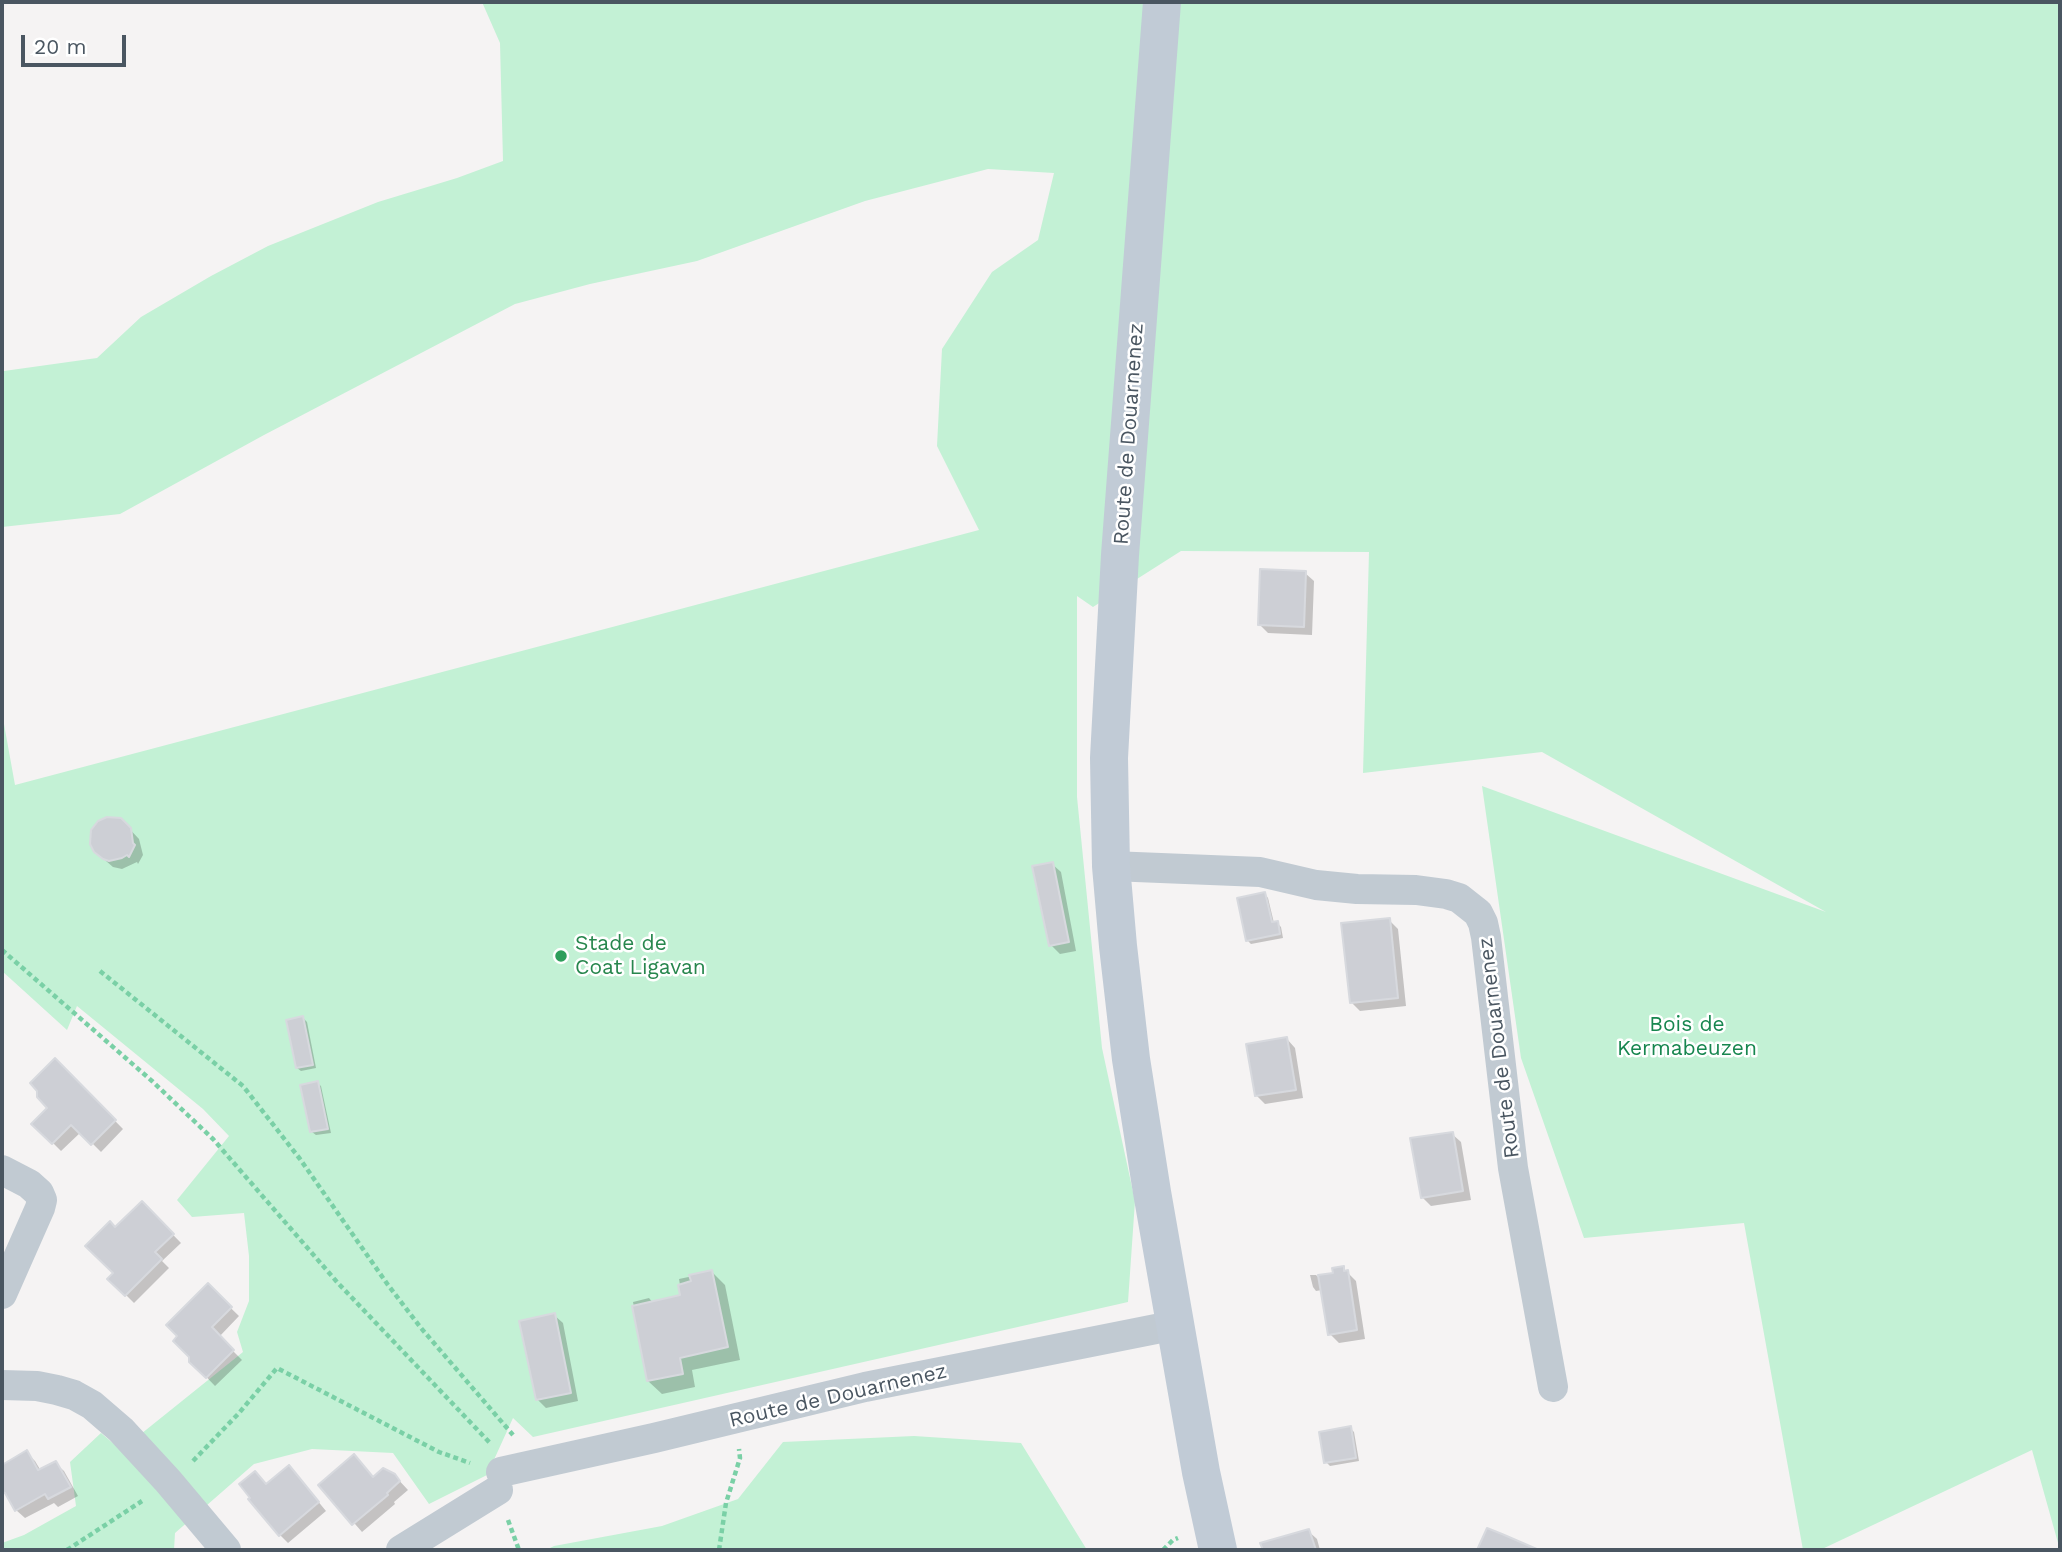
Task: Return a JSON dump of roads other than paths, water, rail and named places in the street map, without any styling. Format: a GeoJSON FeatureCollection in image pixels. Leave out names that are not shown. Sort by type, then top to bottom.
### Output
{"type":"FeatureCollection","features":[{"type":"Feature","properties":{"kind":"main road","name":"Route de Douarnenez"},"geometry":{"type":"LineString","coordinates":[[1162,2],[1119,555],[1109,758],[1111,866],[1131,1059],[1201,1472],[1217,1550]]}},
{"type":"Feature","properties":{"kind":"street","name":"Route de Douarnenez"},"geometry":{"type":"LineString","coordinates":[[1111,866],[1260,872],[1316,885],[1426,891],[1459,898],[1478,913],[1486,937],[1513,1168],[1553,1387]]}},
{"type":"Feature","properties":{"kind":"street"},"geometry":{"type":"LineString","coordinates":[[2,1170],[29,1184],[39,1192],[42,1200],[2,1294]]}},
{"type":"Feature","properties":{"kind":"street","name":"Route de Douarnenez"},"geometry":{"type":"LineString","coordinates":[[401,1550],[499,1475],[533,1465],[865,1387],[1177,1325]]}},
{"type":"Feature","properties":{"kind":"street"},"geometry":{"type":"LineString","coordinates":[[3,1380],[74,1395],[92,1405],[121,1430],[226,1550]]}},
{"type":"Feature","properties":{"kind":"place","name":"Stade de Coat Ligavan"},"geometry":{"type":"Point","coordinates":[561,956]}},
{"type":"Feature","properties":{"kind":"park label","name":"Bois de Kermabeuzen"},"geometry":{"type":"Point","coordinates":[1687,1037]}}]}
